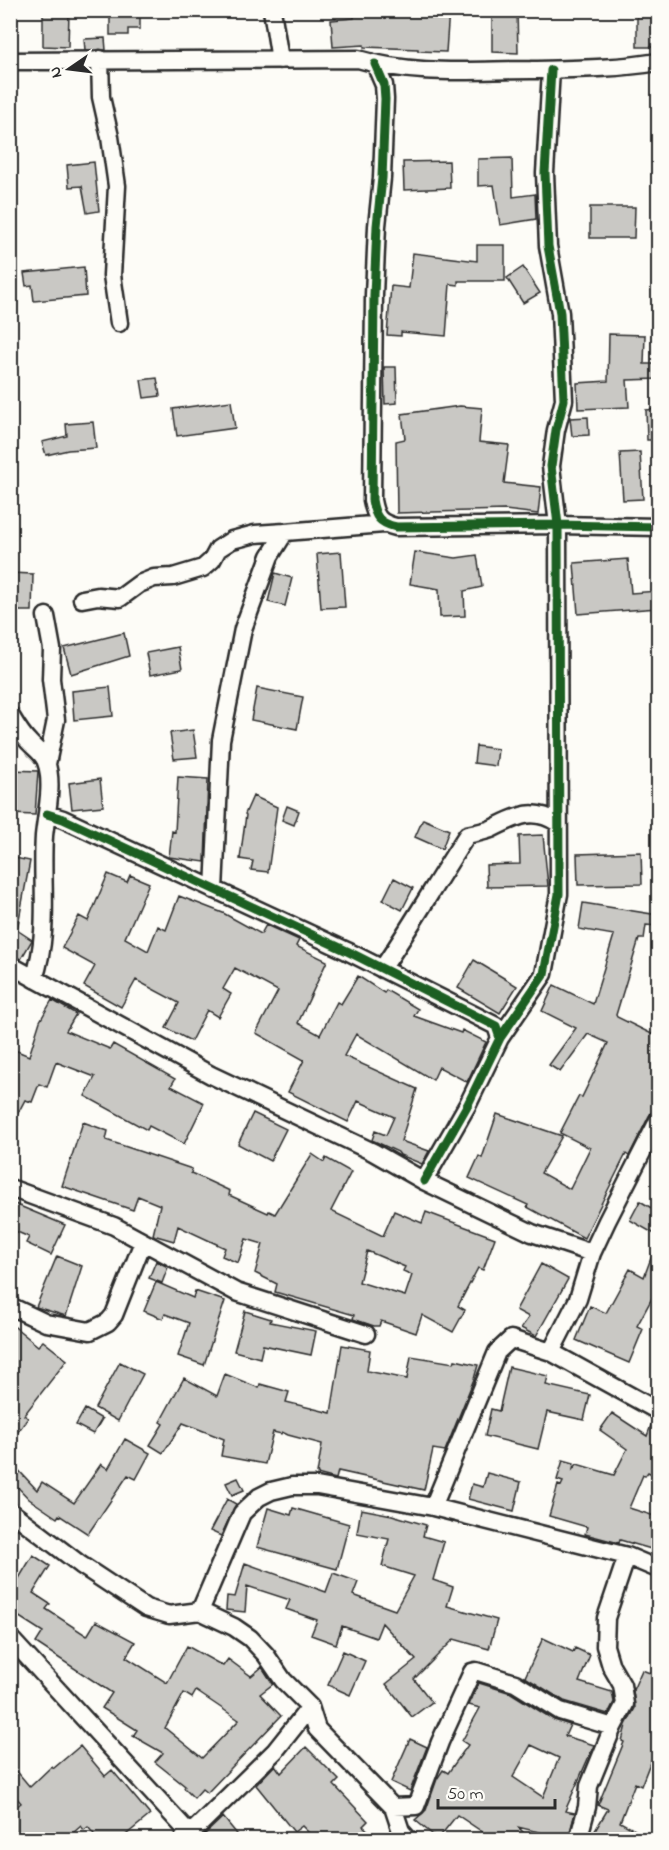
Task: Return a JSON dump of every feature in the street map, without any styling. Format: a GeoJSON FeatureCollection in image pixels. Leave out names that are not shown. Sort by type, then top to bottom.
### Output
{"type":"FeatureCollection","features":[{"type":"Feature","properties":{"kind":"street"},"geometry":{"type":"LineString","coordinates":[[272,10],[280,60]]}},
{"type":"Feature","properties":{"kind":"street"},"geometry":{"type":"LineString","coordinates":[[100,59],[101,97],[117,186],[112,275],[120,323]]}},
{"type":"Feature","properties":{"kind":"street"},"geometry":{"type":"LineString","coordinates":[[10,61],[358,59],[375,64],[442,71],[628,68],[658,62]]}},
{"type":"Feature","properties":{"kind":"street"},"geometry":{"type":"LineString","coordinates":[[375,64],[384,85],[385,99],[374,295],[372,500],[378,518],[384,524]]}},
{"type":"Feature","properties":{"kind":"street"},"geometry":{"type":"LineString","coordinates":[[424,1181],[468,1104],[500,1038],[544,974],[559,894],[558,525],[551,466],[556,429],[564,400],[560,313],[548,246],[544,172],[551,70]]}},
{"type":"Feature","properties":{"kind":"street"},"geometry":{"type":"LineString","coordinates":[[82,599],[98,596],[120,598],[139,584],[154,578],[173,577],[203,568],[212,560],[218,549],[232,540],[255,534],[384,524],[396,527],[558,525],[658,527]]}},
{"type":"Feature","properties":{"kind":"street"},"geometry":{"type":"LineString","coordinates":[[214,890],[221,740],[243,629],[270,556],[285,532]]}},
{"type":"Feature","properties":{"kind":"street"},"geometry":{"type":"LineString","coordinates":[[46,616],[52,649],[51,679],[56,720],[47,764]]}},
{"type":"Feature","properties":{"kind":"street"},"geometry":{"type":"LineString","coordinates":[[10,715],[30,743],[42,753],[47,764],[49,780],[44,836],[44,924],[40,961],[34,979]]}},
{"type":"Feature","properties":{"kind":"street"},"geometry":{"type":"LineString","coordinates":[[382,969],[420,913],[467,835],[488,830],[510,818],[531,813],[550,818],[558,823]]}},
{"type":"Feature","properties":{"kind":"street"},"geometry":{"type":"LineString","coordinates":[[47,814],[63,819],[382,969],[496,1026],[500,1038]]}},
{"type":"Feature","properties":{"kind":"street"},"geometry":{"type":"LineString","coordinates":[[10,964],[211,1075],[373,1152],[424,1181],[531,1233],[592,1253]]}},
{"type":"Feature","properties":{"kind":"street"},"geometry":{"type":"LineString","coordinates":[[551,1352],[578,1299],[592,1253],[657,1129]]}},
{"type":"Feature","properties":{"kind":"street"},"geometry":{"type":"LineString","coordinates":[[10,1188],[114,1226],[236,1292],[366,1334]]}},
{"type":"Feature","properties":{"kind":"street"},"geometry":{"type":"LineString","coordinates":[[10,1306],[46,1323],[82,1330],[95,1330],[114,1315],[143,1242]]}},
{"type":"Feature","properties":{"kind":"street"},"geometry":{"type":"LineString","coordinates":[[433,1507],[497,1352],[511,1339],[551,1352],[658,1411]]}},
{"type":"Feature","properties":{"kind":"street"},"geometry":{"type":"LineString","coordinates":[[200,1611],[242,1513],[259,1497],[271,1491],[292,1486],[317,1486],[433,1507],[627,1556],[658,1569]]}},
{"type":"Feature","properties":{"kind":"street"},"geometry":{"type":"LineString","coordinates":[[10,1511],[81,1565],[146,1608],[169,1614],[200,1611],[234,1627],[250,1638],[283,1680],[310,1707],[317,1730],[339,1749],[393,1807],[400,1837]]}},
{"type":"Feature","properties":{"kind":"street"},"geometry":{"type":"LineString","coordinates":[[578,1839],[587,1807],[589,1786],[625,1704],[622,1685],[610,1666],[605,1646],[606,1618],[627,1556]]}},
{"type":"Feature","properties":{"kind":"street"},"geometry":{"type":"LineString","coordinates":[[10,1638],[186,1837],[275,1752],[310,1707]]}},
{"type":"Feature","properties":{"kind":"street"},"geometry":{"type":"LineString","coordinates":[[400,1837],[416,1806],[440,1742],[472,1672],[476,1671],[515,1683],[560,1711],[613,1727]]}},
{"type":"Feature","properties":{"kind":"street"},"geometry":{"type":"LineString","coordinates":[[393,1807],[416,1806]]}},
{"type":"Feature","properties":{"kind":"building"},"geometry":{"type":"Polygon","coordinates":[[[110,10],[140,10],[140,29],[128,29],[128,35],[110,35],[110,10]]]}},
{"type":"Feature","properties":{"kind":"building"},"geometry":{"type":"Polygon","coordinates":[[[354,10],[449,10],[446,52],[364,47],[364,45],[333,47],[331,20],[354,18],[354,10]]]}},
{"type":"Feature","properties":{"kind":"building"},"geometry":{"type":"Polygon","coordinates":[[[492,10],[517,10],[518,53],[492,52],[492,10]]]}},
{"type":"Feature","properties":{"kind":"building"},"geometry":{"type":"Polygon","coordinates":[[[637,10],[658,10],[658,47],[637,47],[637,10]]]}},
{"type":"Feature","properties":{"kind":"building"},"geometry":{"type":"Polygon","coordinates":[[[43,12],[69,13],[68,47],[43,46],[43,12]]]}},
{"type":"Feature","properties":{"kind":"building"},"geometry":{"type":"Polygon","coordinates":[[[105,38],[106,50],[85,50],[84,39],[105,38]]]}},
{"type":"Feature","properties":{"kind":"building"},"geometry":{"type":"Polygon","coordinates":[[[512,158],[513,197],[535,194],[536,219],[500,225],[494,185],[478,186],[478,159],[512,158]]]}},
{"type":"Feature","properties":{"kind":"building"},"geometry":{"type":"Polygon","coordinates":[[[449,161],[450,188],[404,190],[403,162],[449,161]]]}},
{"type":"Feature","properties":{"kind":"building"},"geometry":{"type":"Polygon","coordinates":[[[94,162],[99,211],[87,213],[82,186],[69,187],[67,165],[94,162]]]}},
{"type":"Feature","properties":{"kind":"building"},"geometry":{"type":"Polygon","coordinates":[[[590,207],[635,207],[634,238],[590,238],[590,207]]]}},
{"type":"Feature","properties":{"kind":"building"},"geometry":{"type":"Polygon","coordinates":[[[477,245],[505,245],[505,281],[458,281],[458,285],[450,284],[446,336],[401,332],[401,336],[387,335],[391,286],[409,288],[413,253],[477,261],[477,245]]]}},
{"type":"Feature","properties":{"kind":"building"},"geometry":{"type":"Polygon","coordinates":[[[84,267],[86,296],[34,301],[32,285],[26,286],[24,273],[84,267]]]}},
{"type":"Feature","properties":{"kind":"building"},"geometry":{"type":"Polygon","coordinates":[[[523,267],[540,293],[523,303],[507,278],[523,267]]]}},
{"type":"Feature","properties":{"kind":"building"},"geometry":{"type":"Polygon","coordinates":[[[609,334],[645,335],[644,364],[658,364],[658,379],[627,380],[629,407],[578,409],[577,383],[608,381],[609,334]]]}},
{"type":"Feature","properties":{"kind":"building"},"geometry":{"type":"Polygon","coordinates":[[[384,367],[396,367],[397,403],[385,404],[384,367]]]}},
{"type":"Feature","properties":{"kind":"building"},"geometry":{"type":"Polygon","coordinates":[[[157,378],[160,396],[144,398],[141,380],[157,378]]]}},
{"type":"Feature","properties":{"kind":"building"},"geometry":{"type":"Polygon","coordinates":[[[231,401],[235,428],[177,436],[173,409],[231,401]]]}},
{"type":"Feature","properties":{"kind":"building"},"geometry":{"type":"Polygon","coordinates":[[[460,406],[482,408],[479,442],[509,445],[504,483],[541,487],[538,514],[505,510],[397,513],[396,441],[405,439],[402,414],[460,406]]]}},
{"type":"Feature","properties":{"kind":"building"},"geometry":{"type":"Polygon","coordinates":[[[658,409],[658,440],[647,440],[646,410],[658,409]]]}},
{"type":"Feature","properties":{"kind":"building"},"geometry":{"type":"Polygon","coordinates":[[[588,417],[589,435],[572,436],[570,418],[588,417]]]}},
{"type":"Feature","properties":{"kind":"building"},"geometry":{"type":"Polygon","coordinates":[[[93,422],[96,448],[68,450],[46,455],[42,442],[67,436],[66,424],[93,422]]]}},
{"type":"Feature","properties":{"kind":"building"},"geometry":{"type":"Polygon","coordinates":[[[640,452],[643,499],[623,500],[620,453],[640,452]]]}},
{"type":"Feature","properties":{"kind":"building"},"geometry":{"type":"Polygon","coordinates":[[[341,552],[345,607],[321,608],[317,554],[341,552]]]}},
{"type":"Feature","properties":{"kind":"building"},"geometry":{"type":"Polygon","coordinates":[[[415,552],[456,558],[477,555],[482,587],[464,591],[465,616],[440,617],[439,589],[410,584],[415,552]]]}},
{"type":"Feature","properties":{"kind":"building"},"geometry":{"type":"Polygon","coordinates":[[[628,559],[631,593],[658,591],[658,608],[578,614],[574,563],[628,559]]]}},
{"type":"Feature","properties":{"kind":"building"},"geometry":{"type":"Polygon","coordinates":[[[10,573],[33,574],[32,611],[10,611],[10,573]]]}},
{"type":"Feature","properties":{"kind":"building"},"geometry":{"type":"Polygon","coordinates":[[[275,573],[292,578],[285,606],[268,602],[275,573]]]}},
{"type":"Feature","properties":{"kind":"building"},"geometry":{"type":"Polygon","coordinates":[[[124,633],[129,656],[71,674],[64,648],[124,633]]]}},
{"type":"Feature","properties":{"kind":"building"},"geometry":{"type":"Polygon","coordinates":[[[178,647],[182,669],[150,675],[146,653],[178,647]]]}},
{"type":"Feature","properties":{"kind":"building"},"geometry":{"type":"Polygon","coordinates":[[[110,687],[113,716],[74,720],[72,691],[110,687]]]}},
{"type":"Feature","properties":{"kind":"building"},"geometry":{"type":"Polygon","coordinates":[[[257,688],[303,697],[297,729],[251,720],[257,688]]]}},
{"type":"Feature","properties":{"kind":"building"},"geometry":{"type":"Polygon","coordinates":[[[193,730],[197,757],[174,759],[170,733],[193,730]]]}},
{"type":"Feature","properties":{"kind":"building"},"geometry":{"type":"Polygon","coordinates":[[[476,746],[498,749],[496,766],[474,763],[476,746]]]}},
{"type":"Feature","properties":{"kind":"building"},"geometry":{"type":"Polygon","coordinates":[[[10,770],[38,771],[35,815],[10,814],[10,770]]]}},
{"type":"Feature","properties":{"kind":"building"},"geometry":{"type":"Polygon","coordinates":[[[178,777],[208,779],[205,862],[169,857],[172,831],[175,832],[178,777]]]}},
{"type":"Feature","properties":{"kind":"building"},"geometry":{"type":"Polygon","coordinates":[[[100,779],[103,806],[72,809],[69,783],[100,779]]]}},
{"type":"Feature","properties":{"kind":"building"},"geometry":{"type":"Polygon","coordinates":[[[253,796],[277,807],[268,872],[251,870],[253,861],[240,859],[245,814],[253,796]]]}},
{"type":"Feature","properties":{"kind":"building"},"geometry":{"type":"Polygon","coordinates":[[[287,806],[299,811],[294,825],[282,820],[287,806]]]}},
{"type":"Feature","properties":{"kind":"building"},"geometry":{"type":"Polygon","coordinates":[[[423,819],[449,830],[442,849],[415,837],[423,819]]]}},
{"type":"Feature","properties":{"kind":"building"},"geometry":{"type":"Polygon","coordinates":[[[543,835],[548,886],[487,887],[486,865],[520,864],[519,836],[543,835]]]}},
{"type":"Feature","properties":{"kind":"building"},"geometry":{"type":"Polygon","coordinates":[[[641,852],[642,884],[578,885],[577,854],[641,852]]]}},
{"type":"Feature","properties":{"kind":"building"},"geometry":{"type":"Polygon","coordinates":[[[10,857],[30,861],[17,930],[32,940],[21,959],[10,955],[10,857]]]}},
{"type":"Feature","properties":{"kind":"building"},"geometry":{"type":"Polygon","coordinates":[[[108,874],[127,882],[130,875],[149,883],[125,938],[148,951],[158,926],[166,930],[179,896],[223,913],[261,934],[266,925],[299,940],[296,946],[327,961],[298,1023],[320,1035],[337,1002],[341,1004],[358,976],[384,993],[386,990],[418,1009],[414,1016],[461,1033],[462,1030],[486,1042],[467,1082],[439,1067],[433,1080],[356,1034],[344,1056],[417,1089],[401,1141],[429,1151],[422,1164],[372,1140],[375,1131],[386,1135],[394,1117],[358,1101],[348,1122],[288,1092],[304,1060],[256,1033],[278,991],[235,968],[223,989],[231,994],[218,1017],[207,1010],[191,1041],[166,1028],[179,1003],[136,980],[121,1007],[84,986],[95,966],[62,948],[79,916],[88,921],[108,874]]]}},
{"type":"Feature","properties":{"kind":"building"},"geometry":{"type":"Polygon","coordinates":[[[394,878],[413,888],[402,910],[383,900],[394,878]]]}},
{"type":"Feature","properties":{"kind":"building"},"geometry":{"type":"Polygon","coordinates":[[[583,903],[658,915],[658,926],[646,925],[644,939],[639,939],[616,1015],[658,1037],[658,1103],[629,1156],[626,1154],[584,1238],[527,1207],[528,1205],[469,1178],[479,1156],[482,1158],[497,1114],[562,1136],[541,1173],[570,1189],[590,1148],[560,1133],[579,1096],[582,1097],[608,1043],[588,1034],[560,1072],[549,1065],[576,1028],[542,1011],[554,985],[593,1004],[614,935],[579,929],[583,903]]]}},
{"type":"Feature","properties":{"kind":"building"},"geometry":{"type":"Polygon","coordinates":[[[474,960],[517,986],[500,1013],[458,988],[474,960]]]}},
{"type":"Feature","properties":{"kind":"building"},"geometry":{"type":"Polygon","coordinates":[[[52,1000],[76,1014],[66,1031],[110,1049],[113,1044],[175,1079],[171,1086],[204,1103],[184,1144],[149,1126],[147,1130],[85,1096],[95,1077],[56,1062],[47,1087],[39,1084],[32,1102],[25,1100],[10,1128],[10,1048],[29,1056],[40,1021],[52,1000]]]}},
{"type":"Feature","properties":{"kind":"building"},"geometry":{"type":"Polygon","coordinates":[[[253,1113],[286,1129],[270,1161],[238,1144],[253,1113]]]}},
{"type":"Feature","properties":{"kind":"building"},"geometry":{"type":"Polygon","coordinates":[[[83,1122],[108,1131],[106,1140],[192,1169],[191,1173],[230,1191],[229,1195],[268,1213],[269,1211],[275,1214],[312,1154],[324,1162],[326,1158],[351,1172],[331,1211],[383,1236],[394,1211],[422,1223],[426,1212],[495,1238],[483,1270],[478,1268],[458,1306],[465,1310],[453,1332],[422,1315],[416,1333],[381,1321],[379,1326],[374,1326],[353,1319],[354,1315],[275,1292],[277,1284],[255,1273],[263,1244],[246,1239],[238,1263],[222,1256],[225,1248],[178,1226],[174,1241],[153,1235],[160,1205],[138,1196],[133,1210],[62,1186],[83,1122]],[[367,1251],[359,1282],[405,1296],[412,1275],[403,1271],[405,1267],[367,1251]]]}},
{"type":"Feature","properties":{"kind":"building"},"geometry":{"type":"Polygon","coordinates":[[[640,1201],[658,1212],[658,1236],[630,1220],[640,1201]]]}},
{"type":"Feature","properties":{"kind":"building"},"geometry":{"type":"Polygon","coordinates":[[[10,1202],[65,1225],[51,1255],[26,1243],[29,1237],[10,1229],[10,1202]]]}},
{"type":"Feature","properties":{"kind":"building"},"geometry":{"type":"Polygon","coordinates":[[[657,1242],[658,1287],[637,1326],[643,1329],[629,1363],[576,1340],[590,1306],[606,1313],[630,1269],[644,1277],[657,1242]]]}},
{"type":"Feature","properties":{"kind":"building"},"geometry":{"type":"Polygon","coordinates":[[[57,1256],[82,1266],[66,1316],[36,1307],[57,1256]]]}},
{"type":"Feature","properties":{"kind":"building"},"geometry":{"type":"Polygon","coordinates":[[[156,1261],[168,1267],[162,1283],[149,1278],[156,1261]]]}},
{"type":"Feature","properties":{"kind":"building"},"geometry":{"type":"Polygon","coordinates":[[[541,1264],[568,1279],[536,1336],[521,1328],[529,1317],[516,1310],[541,1264]]]}},
{"type":"Feature","properties":{"kind":"building"},"geometry":{"type":"Polygon","coordinates":[[[156,1282],[193,1298],[195,1291],[225,1301],[204,1365],[178,1356],[189,1323],[165,1314],[163,1319],[144,1311],[156,1282]]]}},
{"type":"Feature","properties":{"kind":"building"},"geometry":{"type":"Polygon","coordinates":[[[245,1311],[271,1319],[270,1322],[316,1331],[311,1355],[263,1345],[260,1358],[234,1351],[245,1311]]]}},
{"type":"Feature","properties":{"kind":"building"},"geometry":{"type":"Polygon","coordinates":[[[10,1323],[38,1346],[43,1341],[67,1360],[24,1415],[28,1418],[10,1443],[10,1323]]]}},
{"type":"Feature","properties":{"kind":"building"},"geometry":{"type":"Polygon","coordinates":[[[342,1345],[370,1350],[367,1371],[407,1379],[411,1356],[454,1363],[455,1360],[478,1365],[445,1451],[433,1449],[424,1490],[338,1471],[336,1479],[317,1474],[322,1444],[282,1432],[281,1434],[273,1432],[265,1464],[221,1456],[224,1439],[183,1423],[163,1453],[150,1445],[163,1424],[160,1422],[184,1378],[217,1396],[225,1374],[259,1388],[260,1384],[289,1392],[286,1402],[331,1413],[342,1345]]]}},
{"type":"Feature","properties":{"kind":"building"},"geometry":{"type":"Polygon","coordinates":[[[120,1362],[143,1374],[118,1421],[95,1408],[120,1362]]]}},
{"type":"Feature","properties":{"kind":"building"},"geometry":{"type":"Polygon","coordinates":[[[509,1367],[548,1376],[546,1385],[590,1395],[584,1420],[547,1412],[538,1449],[485,1436],[491,1409],[499,1411],[509,1367]]]}},
{"type":"Feature","properties":{"kind":"building"},"geometry":{"type":"Polygon","coordinates":[[[85,1409],[102,1419],[93,1434],[76,1425],[85,1409]]]}},
{"type":"Feature","properties":{"kind":"building"},"geometry":{"type":"Polygon","coordinates":[[[612,1413],[647,1436],[653,1420],[658,1421],[658,1477],[648,1472],[645,1476],[643,1475],[629,1508],[658,1517],[658,1551],[620,1540],[619,1543],[585,1534],[587,1527],[549,1516],[558,1485],[561,1486],[563,1482],[557,1480],[563,1460],[574,1463],[573,1469],[577,1464],[614,1475],[627,1449],[600,1430],[612,1413]]]}},
{"type":"Feature","properties":{"kind":"building"},"geometry":{"type":"Polygon","coordinates":[[[125,1439],[150,1453],[136,1479],[128,1475],[88,1534],[59,1515],[57,1518],[29,1499],[10,1479],[10,1461],[37,1490],[42,1482],[74,1503],[101,1464],[108,1469],[125,1439]]]}},
{"type":"Feature","properties":{"kind":"building"},"geometry":{"type":"Polygon","coordinates":[[[487,1473],[521,1482],[514,1511],[468,1499],[472,1484],[483,1487],[487,1473]]]}},
{"type":"Feature","properties":{"kind":"building"},"geometry":{"type":"Polygon","coordinates":[[[238,1478],[244,1490],[232,1495],[226,1483],[238,1478]]]}},
{"type":"Feature","properties":{"kind":"building"},"geometry":{"type":"Polygon","coordinates":[[[227,1499],[236,1504],[221,1536],[210,1531],[227,1499]]]}},
{"type":"Feature","properties":{"kind":"building"},"geometry":{"type":"Polygon","coordinates":[[[268,1508],[291,1515],[293,1508],[349,1524],[337,1569],[257,1547],[268,1508]]]}},
{"type":"Feature","properties":{"kind":"building"},"geometry":{"type":"Polygon","coordinates":[[[361,1509],[426,1525],[423,1536],[444,1542],[433,1580],[453,1587],[447,1606],[497,1620],[489,1649],[454,1639],[414,1679],[432,1702],[412,1717],[386,1684],[416,1660],[382,1623],[376,1638],[342,1626],[336,1644],[311,1635],[317,1620],[286,1609],[290,1600],[247,1586],[245,1612],[226,1610],[227,1596],[235,1597],[245,1563],[326,1592],[333,1573],[358,1582],[353,1595],[395,1610],[414,1576],[382,1566],[389,1539],[357,1533],[361,1509]]]}},
{"type":"Feature","properties":{"kind":"building"},"geometry":{"type":"Polygon","coordinates":[[[33,1555],[50,1566],[33,1593],[50,1604],[46,1609],[87,1636],[96,1621],[135,1642],[126,1657],[167,1683],[187,1646],[223,1666],[228,1659],[251,1676],[262,1667],[273,1684],[260,1694],[281,1716],[207,1793],[202,1789],[194,1798],[184,1788],[185,1786],[155,1762],[163,1753],[133,1736],[137,1730],[102,1708],[112,1693],[36,1643],[43,1632],[10,1611],[10,1593],[33,1555]],[[196,1691],[192,1698],[184,1693],[165,1728],[202,1758],[239,1720],[196,1691]]]}},
{"type":"Feature","properties":{"kind":"building"},"geometry":{"type":"Polygon","coordinates":[[[543,1638],[573,1652],[575,1648],[590,1655],[579,1682],[612,1692],[614,1702],[608,1714],[564,1701],[525,1677],[543,1638]]]}},
{"type":"Feature","properties":{"kind":"building"},"geometry":{"type":"Polygon","coordinates":[[[343,1651],[365,1661],[350,1695],[328,1685],[343,1651]]]}},
{"type":"Feature","properties":{"kind":"building"},"geometry":{"type":"Polygon","coordinates":[[[642,1670],[658,1676],[658,1751],[655,1750],[641,1786],[635,1783],[620,1822],[651,1839],[590,1839],[608,1809],[598,1805],[624,1742],[622,1741],[626,1725],[635,1708],[633,1690],[642,1670]]]}},
{"type":"Feature","properties":{"kind":"building"},"geometry":{"type":"Polygon","coordinates":[[[479,1683],[511,1693],[554,1720],[570,1725],[565,1736],[594,1745],[565,1811],[575,1813],[568,1839],[518,1827],[530,1839],[493,1839],[457,1815],[438,1839],[415,1820],[426,1810],[437,1779],[443,1770],[448,1773],[468,1745],[462,1741],[480,1708],[469,1705],[479,1683]],[[531,1745],[513,1777],[543,1797],[559,1758],[531,1745]]]}},
{"type":"Feature","properties":{"kind":"building"},"geometry":{"type":"Polygon","coordinates":[[[410,1739],[427,1747],[410,1791],[391,1782],[410,1739]]]}},
{"type":"Feature","properties":{"kind":"building"},"geometry":{"type":"Polygon","coordinates":[[[80,1746],[105,1776],[112,1770],[150,1815],[121,1839],[98,1839],[88,1827],[84,1830],[81,1826],[66,1839],[10,1839],[10,1812],[21,1803],[10,1790],[10,1763],[30,1787],[52,1766],[54,1768],[80,1746]]]}},
{"type":"Feature","properties":{"kind":"building"},"geometry":{"type":"Polygon","coordinates":[[[306,1747],[339,1780],[334,1785],[368,1821],[363,1826],[378,1839],[315,1839],[302,1826],[294,1832],[256,1785],[275,1765],[281,1773],[306,1747]]]}},
{"type":"Feature","properties":{"kind":"building"},"geometry":{"type":"Polygon","coordinates":[[[223,1817],[241,1839],[205,1839],[203,1836],[223,1817]]]}},
{"type":"Feature","properties":{"kind":"cycle path"},"geometry":{"type":"LineString","coordinates":[[375,64],[384,85],[385,99],[374,295],[372,500],[376,515],[382,521],[396,527],[558,525],[658,527]]}},
{"type":"Feature","properties":{"kind":"cycle path"},"geometry":{"type":"LineString","coordinates":[[500,1038],[544,974],[559,894],[558,525],[551,466],[556,430],[564,400],[560,313],[548,246],[545,173],[551,70]]}},
{"type":"Feature","properties":{"kind":"cycle path"},"geometry":{"type":"LineString","coordinates":[[47,814],[63,819],[347,951],[496,1026],[500,1038],[468,1104],[424,1181]]}}]}
